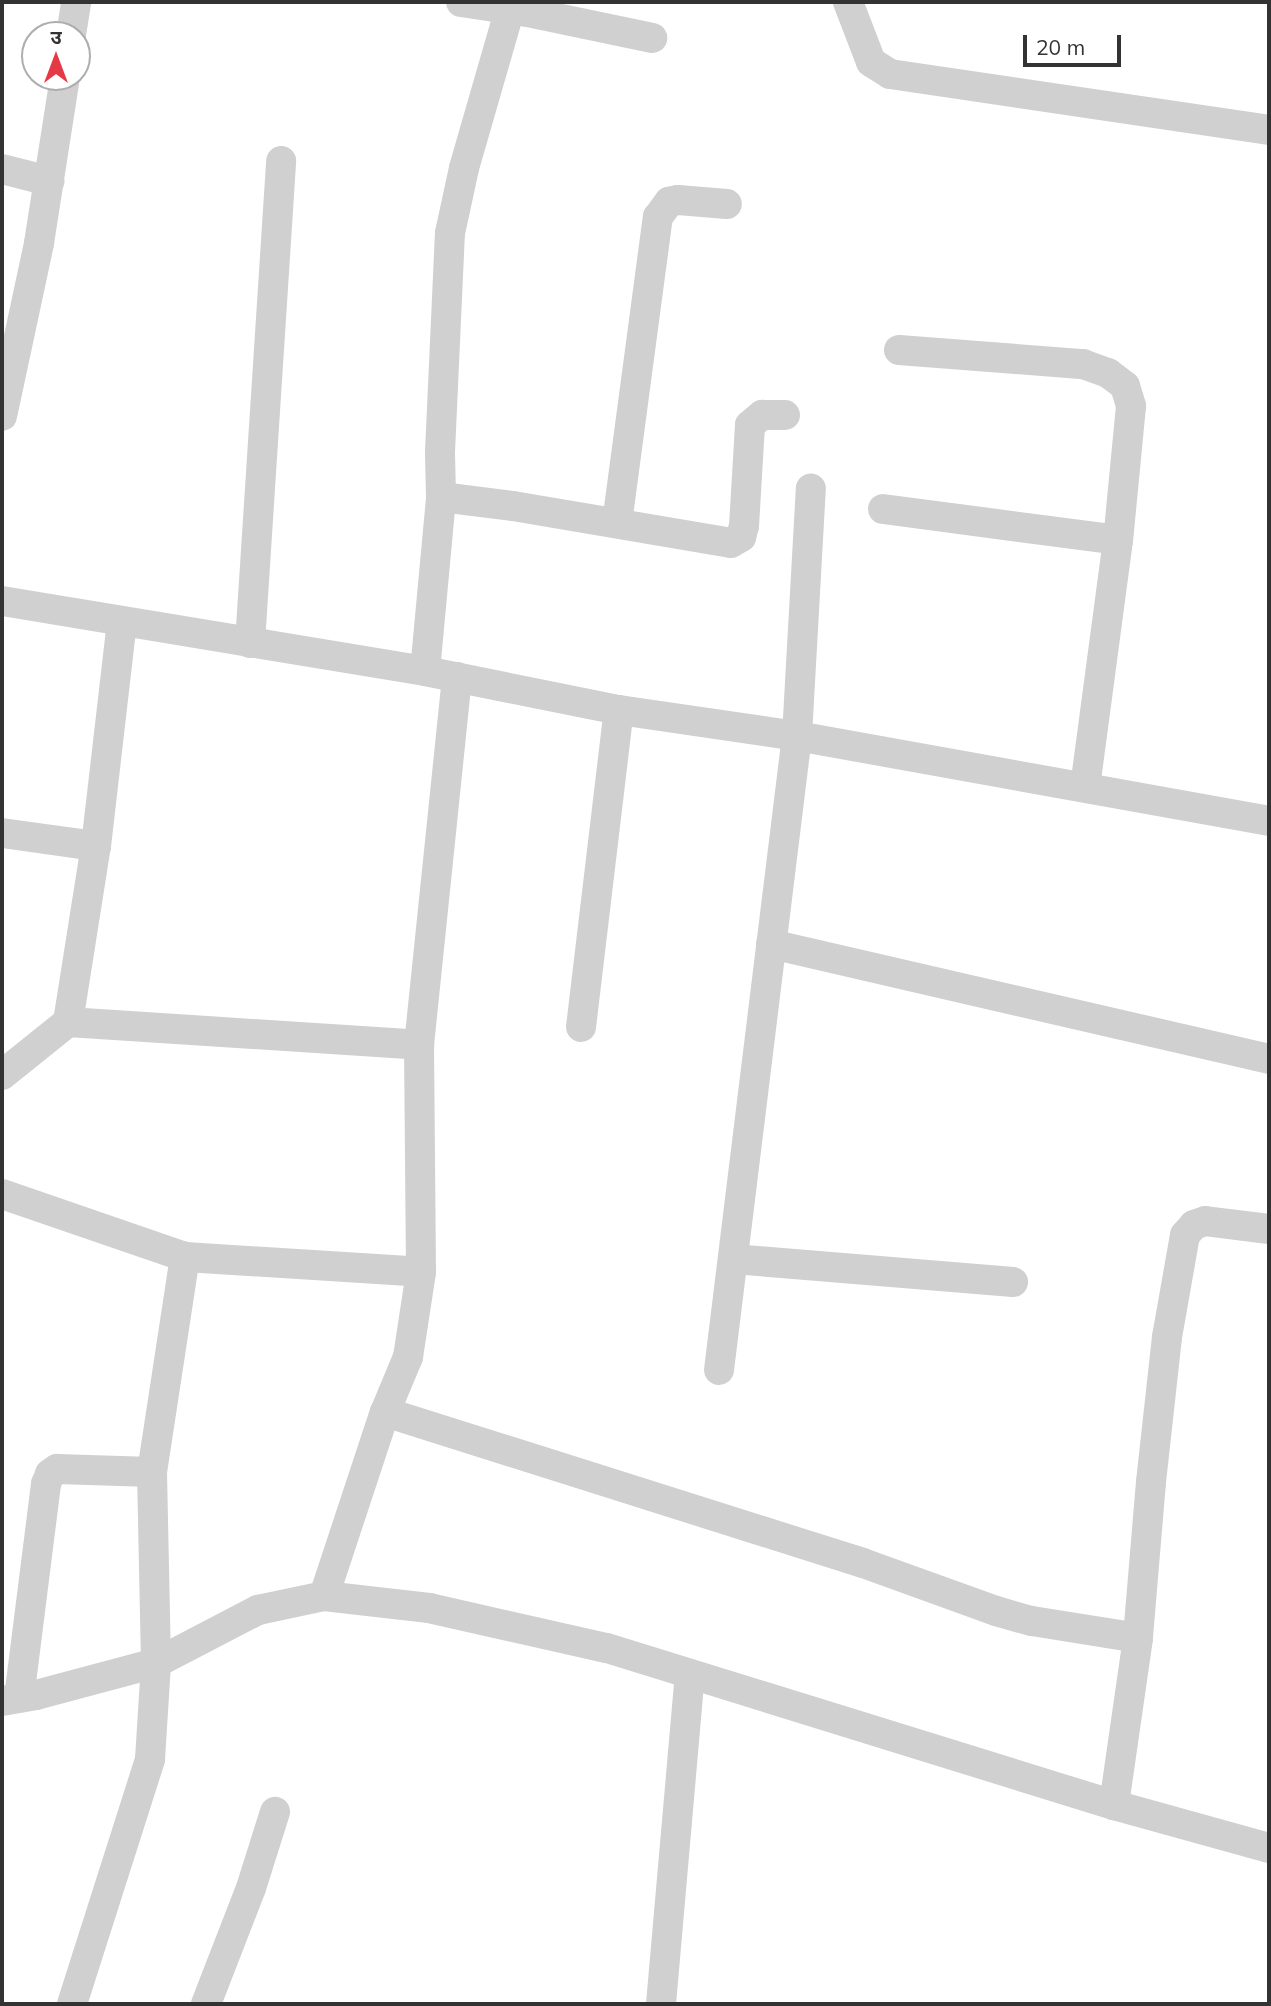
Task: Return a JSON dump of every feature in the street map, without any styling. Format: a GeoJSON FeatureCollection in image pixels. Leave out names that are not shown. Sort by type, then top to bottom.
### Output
{"type":"FeatureCollection","features":[{"type":"Feature","properties":{"kind":"street"},"geometry":{"type":"LineString","coordinates":[[73,21],[76,2]]}},
{"type":"Feature","properties":{"kind":"street"},"geometry":{"type":"LineString","coordinates":[[461,2],[652,37]]}},
{"type":"Feature","properties":{"kind":"street"},"geometry":{"type":"LineString","coordinates":[[848,2],[872,62],[890,74],[1269,130]]}},
{"type":"Feature","properties":{"kind":"street"},"geometry":{"type":"LineString","coordinates":[[425,671],[441,497],[440,452],[450,233],[464,168],[510,9]]}},
{"type":"Feature","properties":{"kind":"street"},"geometry":{"type":"LineString","coordinates":[[2,416],[49,181],[63,91]]}},
{"type":"Feature","properties":{"kind":"street"},"geometry":{"type":"LineString","coordinates":[[250,643],[281,161]]}},
{"type":"Feature","properties":{"kind":"street"},"geometry":{"type":"LineString","coordinates":[[2,169],[49,181]]}},
{"type":"Feature","properties":{"kind":"street"},"geometry":{"type":"LineString","coordinates":[[617,523],[658,217],[669,202],[678,200],[727,204]]}},
{"type":"Feature","properties":{"kind":"street"},"geometry":{"type":"LineString","coordinates":[[899,350],[1083,364],[1108,373],[1125,386],[1131,406],[1118,540],[1085,787]]}},
{"type":"Feature","properties":{"kind":"street"},"geometry":{"type":"LineString","coordinates":[[441,497],[731,543],[741,537],[750,425],[762,415],[785,415]]}},
{"type":"Feature","properties":{"kind":"street"},"geometry":{"type":"LineString","coordinates":[[719,1370],[797,737],[811,488]]}},
{"type":"Feature","properties":{"kind":"street"},"geometry":{"type":"LineString","coordinates":[[884,509],[1118,540]]}},
{"type":"Feature","properties":{"kind":"street"},"geometry":{"type":"LineString","coordinates":[[2,601],[425,671],[619,710],[797,737],[1269,821]]}},
{"type":"Feature","properties":{"kind":"street"},"geometry":{"type":"LineString","coordinates":[[2,1075],[68,1022],[96,846],[122,622]]}},
{"type":"Feature","properties":{"kind":"street"},"geometry":{"type":"LineString","coordinates":[[324,1596],[385,1412],[408,1357],[421,1272],[419,1045],[457,677]]}},
{"type":"Feature","properties":{"kind":"street"},"geometry":{"type":"LineString","coordinates":[[581,1027],[619,710]]}},
{"type":"Feature","properties":{"kind":"street"},"geometry":{"type":"LineString","coordinates":[[2,833],[96,846]]}},
{"type":"Feature","properties":{"kind":"street"},"geometry":{"type":"LineString","coordinates":[[771,944],[1269,1059]]}},
{"type":"Feature","properties":{"kind":"street"},"geometry":{"type":"LineString","coordinates":[[68,1022],[419,1045]]}},
{"type":"Feature","properties":{"kind":"street"},"geometry":{"type":"LineString","coordinates":[[2,1194],[185,1257],[421,1272]]}},
{"type":"Feature","properties":{"kind":"street"},"geometry":{"type":"LineString","coordinates":[[1115,1805],[1138,1638],[1166,1350],[1185,1235],[1194,1225],[1205,1221],[1269,1229]]}},
{"type":"Feature","properties":{"kind":"street"},"geometry":{"type":"LineString","coordinates":[[72,2004],[150,1759],[156,1663],[152,1472],[185,1257]]}},
{"type":"Feature","properties":{"kind":"street"},"geometry":{"type":"LineString","coordinates":[[733,1259],[1013,1282]]}},
{"type":"Feature","properties":{"kind":"street"},"geometry":{"type":"LineString","coordinates":[[385,1412],[863,1563],[996,1611],[1032,1621],[1138,1638]]}},
{"type":"Feature","properties":{"kind":"street"},"geometry":{"type":"LineString","coordinates":[[152,1472],[57,1469],[50,1474],[46,1484],[10,1699],[156,1663],[258,1611],[324,1596],[429,1608],[607,1648],[1115,1805],[1269,1848]]}},
{"type":"Feature","properties":{"kind":"street"},"geometry":{"type":"LineString","coordinates":[[661,2004],[690,1674]]}},
{"type":"Feature","properties":{"kind":"street"},"geometry":{"type":"LineString","coordinates":[[206,2004],[251,1888],[275,1812]]}}]}
